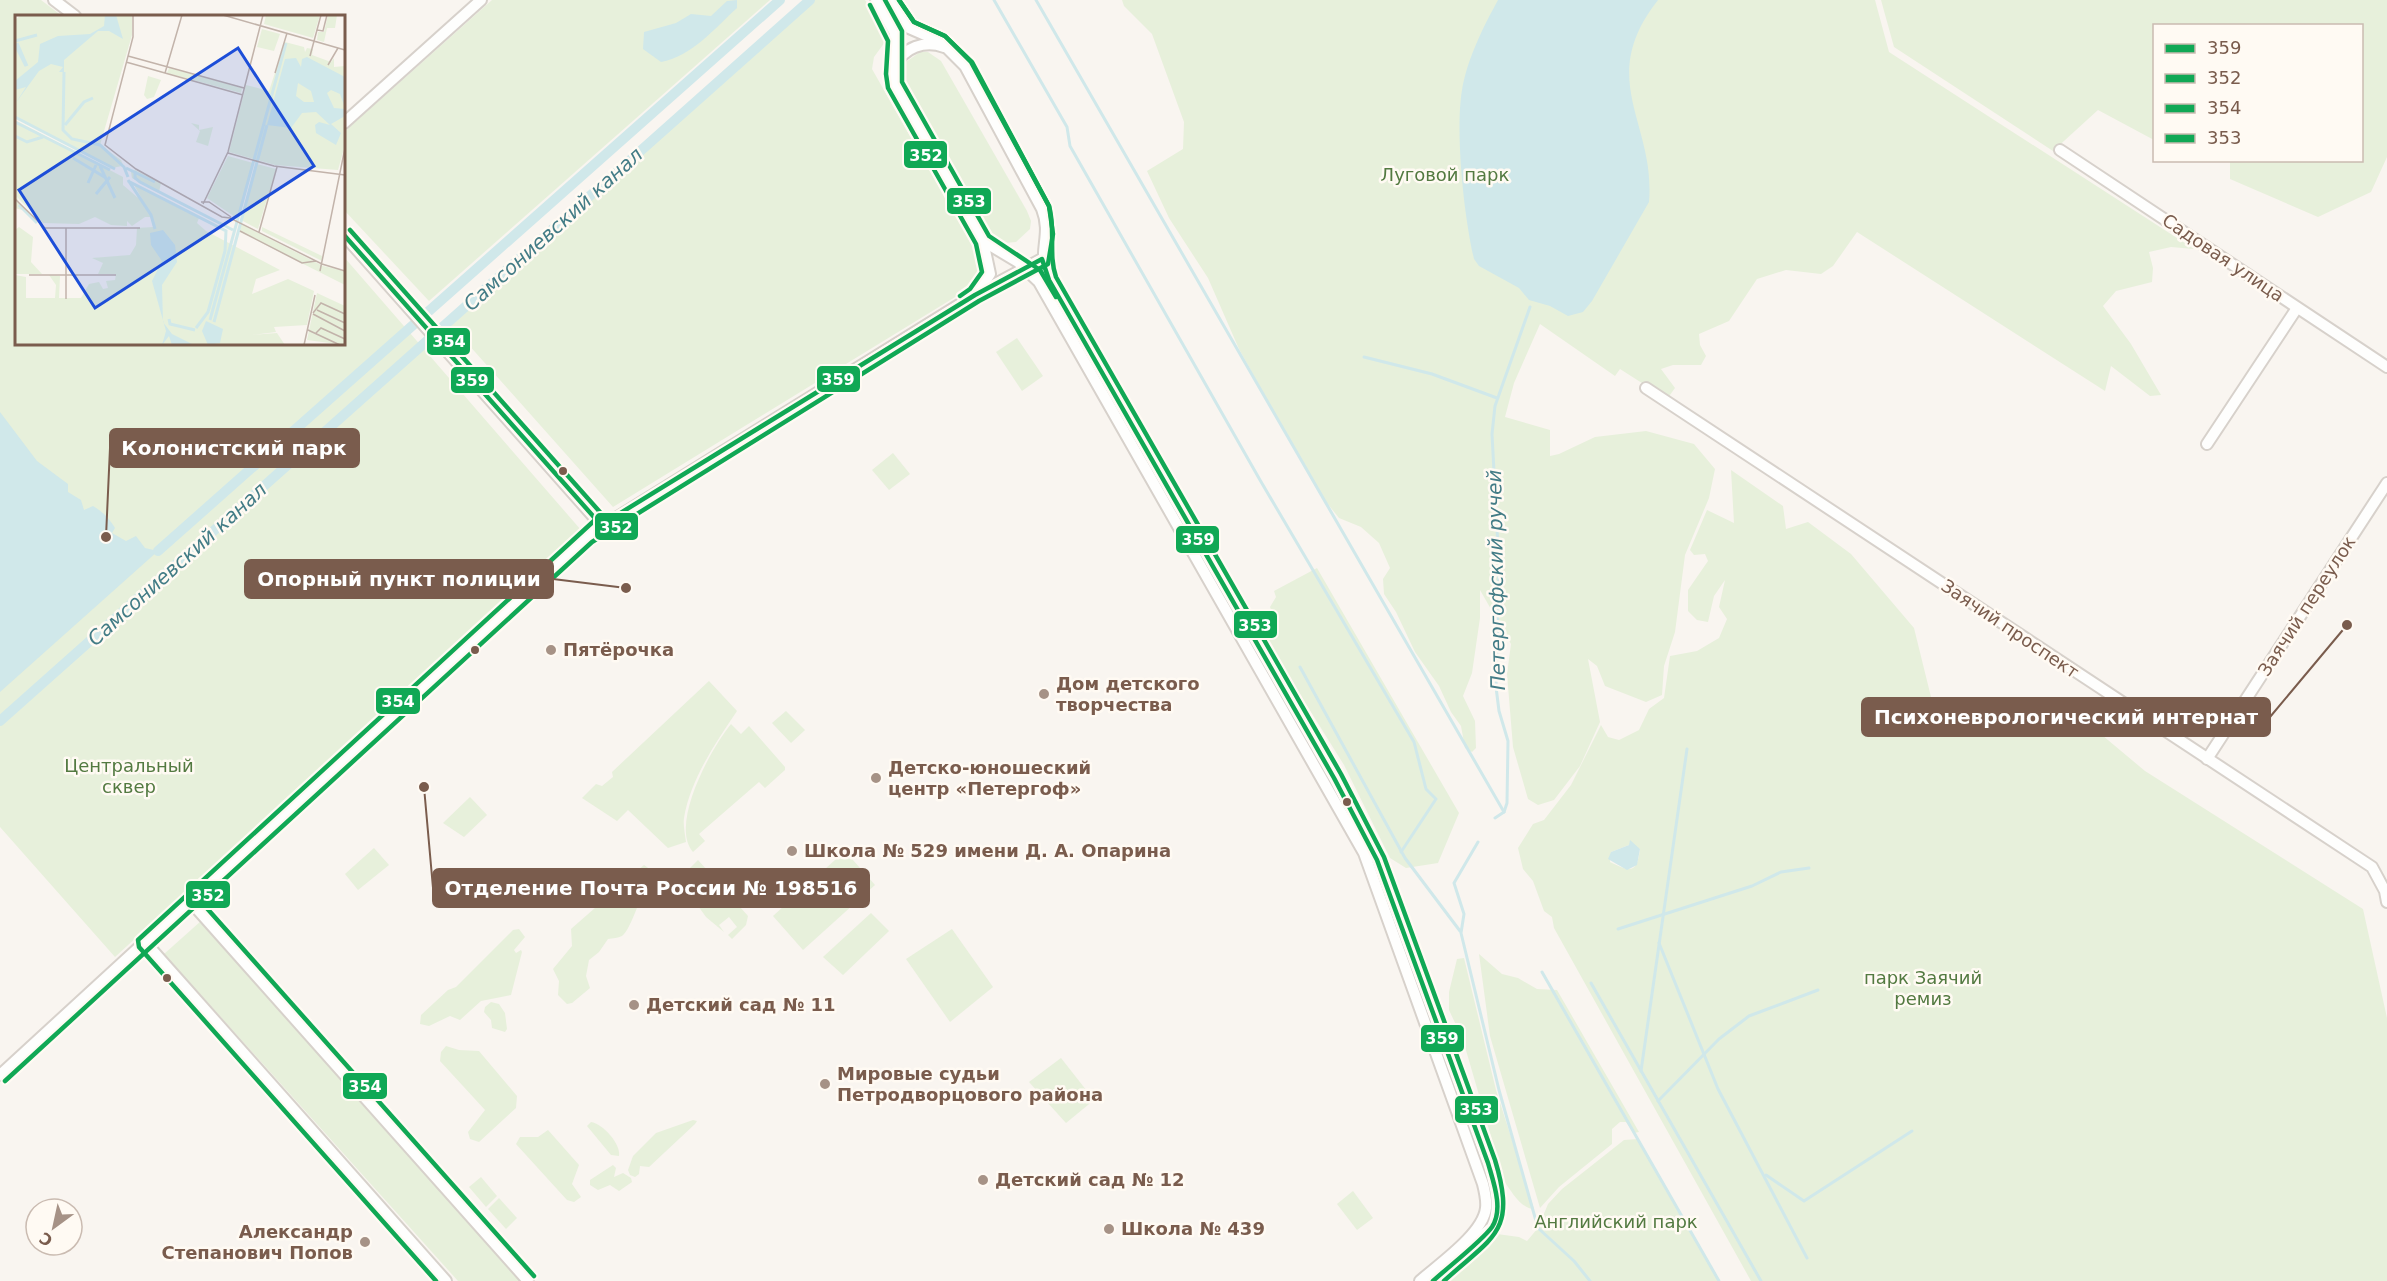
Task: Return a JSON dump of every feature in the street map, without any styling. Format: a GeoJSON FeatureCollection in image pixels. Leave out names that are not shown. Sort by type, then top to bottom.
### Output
{"type":"FeatureCollection","features":[{"type":"Feature","properties":{"kind":"street"},"geometry":{"type":"LineString","coordinates":[[54,0],[74,15]]}},
{"type":"Feature","properties":{"kind":"street"},"geometry":{"type":"LineString","coordinates":[[345,122],[481,0]]}},
{"type":"Feature","properties":{"kind":"street"},"geometry":{"type":"LineString","coordinates":[[876,0],[895,33],[892,74],[895,85],[983,241],[990,274],[975,295]]}},
{"type":"Feature","properties":{"kind":"street"},"geometry":{"type":"LineString","coordinates":[[890,0],[909,28],[935,38],[964,66],[1039,202],[1047,226],[1042,259],[1049,280],[1334,778],[1377,860],[1488,1163],[1495,1188],[1491,1211],[1473,1234],[1420,1281]]}},
{"type":"Feature","properties":{"kind":"street"},"geometry":{"type":"LineString","coordinates":[[892,74],[898,60],[914,47],[938,45],[950,50]]}},
{"type":"Feature","properties":{"kind":"street","name":"Садовая улица"},"geometry":{"type":"LineString","coordinates":[[2060,150],[2387,367]]}},
{"type":"Feature","properties":{"kind":"street"},"geometry":{"type":"LineString","coordinates":[[345,236],[601,525]]}},
{"type":"Feature","properties":{"kind":"street"},"geometry":{"type":"LineString","coordinates":[[983,241],[1026,268],[1039,282],[1364,853],[1484,1184],[1491,1211],[1492,1227],[1483,1238],[1433,1281]]}},
{"type":"Feature","properties":{"kind":"street"},"geometry":{"type":"LineString","coordinates":[[0,1075],[601,525],[975,295],[1042,259]]}},
{"type":"Feature","properties":{"kind":"street"},"geometry":{"type":"LineString","coordinates":[[2206,444],[2298,308]]}},
{"type":"Feature","properties":{"kind":"street","name":"Заячий проспект"},"geometry":{"type":"LineString","coordinates":[[1646,388],[2372,867],[2385,891],[2387,902]]}},
{"type":"Feature","properties":{"kind":"street","name":"Заячий переулок"},"geometry":{"type":"LineString","coordinates":[[2207,759],[2387,483]]}},
{"type":"Feature","properties":{"kind":"street"},"geometry":{"type":"LineString","coordinates":[[190,901],[528,1281]]}},
{"type":"Feature","properties":{"kind":"street"},"geometry":{"type":"LineString","coordinates":[[145,942],[446,1281]]}},
{"type":"Feature","properties":{"kind":"green space","name":"Центральный сквер"},"geometry":{"type":"Polygon","coordinates":[[[0,0],[41,0],[61,15],[15,15],[15,345],[345,345],[345,258],[581,530],[115,957],[0,827],[0,0]]]}},
{"type":"Feature","properties":{"kind":"green space"},"geometry":{"type":"Polygon","coordinates":[[[492,0],[770,0],[429,301],[345,211],[345,131],[492,0]]]}},
{"type":"Feature","properties":{"kind":"green space"},"geometry":{"type":"Polygon","coordinates":[[[813,0],[865,0],[883,30],[885,42],[874,57],[872,69],[980,259],[980,269],[976,279],[978,283],[613,507],[451,325],[813,0]]]}},
{"type":"Feature","properties":{"kind":"green space","name":"Луговой парк"},"geometry":{"type":"Polygon","coordinates":[[[1122,0],[1875,0],[1889,52],[2194,249],[2171,247],[2149,252],[2153,268],[2152,282],[2116,291],[2103,306],[2131,344],[2161,395],[2150,396],[2111,366],[2105,391],[1857,232],[1833,266],[1821,274],[1786,270],[1757,279],[1729,321],[1699,334],[1700,345],[1706,356],[1701,365],[1673,365],[1661,369],[1675,388],[1667,399],[1620,369],[1615,376],[1540,324],[1514,383],[1505,417],[1550,430],[1550,456],[1595,437],[1646,431],[1694,444],[1715,469],[1709,498],[1685,555],[1675,632],[1664,666],[1662,695],[1646,702],[1605,686],[1597,666],[1588,659],[1600,722],[1580,766],[1554,800],[1538,805],[1528,799],[1513,747],[1507,674],[1511,644],[1480,590],[1480,618],[1472,673],[1463,696],[1475,721],[1476,748],[1472,752],[1465,748],[1461,726],[1451,712],[1439,686],[1415,652],[1396,612],[1384,594],[1383,579],[1390,568],[1379,543],[1361,527],[1339,518],[1319,493],[1239,349],[1208,278],[1169,218],[1147,171],[1183,149],[1184,122],[1152,34],[1124,6],[1122,0]]]}},
{"type":"Feature","properties":{"kind":"green space"},"geometry":{"type":"Polygon","coordinates":[[[1881,0],[2387,0],[2387,157],[2371,192],[2318,217],[2230,179],[2230,162],[2363,162],[2363,24],[2153,24],[2153,139],[2098,110],[2053,151],[1894,47],[1881,0]]]}},
{"type":"Feature","properties":{"kind":"green space"},"geometry":{"type":"Polygon","coordinates":[[[920,52],[928,52],[941,61],[1027,211],[1031,221],[1030,229],[1016,242],[1004,243],[991,233],[906,83],[906,62],[920,52]]]}},
{"type":"Feature","properties":{"kind":"green space"},"geometry":{"type":"Polygon","coordinates":[[[1017,338],[1043,376],[1022,391],[996,352],[1017,338]]]}},
{"type":"Feature","properties":{"kind":"green space"},"geometry":{"type":"Polygon","coordinates":[[[893,453],[910,474],[889,490],[872,470],[893,453]]]}},
{"type":"Feature","properties":{"kind":"green space","name":"парк Заячий ремиз"},"geometry":{"type":"Polygon","coordinates":[[[1731,470],[1783,506],[1786,529],[1808,522],[1851,554],[1914,628],[1931,697],[2018,703],[2090,725],[2145,771],[2363,909],[2387,1018],[2387,1281],[1751,1281],[1554,928],[1552,917],[1544,911],[1533,881],[1523,869],[1518,848],[1533,824],[1544,820],[1571,785],[1601,725],[1608,737],[1619,740],[1639,730],[1649,709],[1664,698],[1670,656],[1697,651],[1719,638],[1727,619],[1719,607],[1725,580],[1714,596],[1708,622],[1697,620],[1688,611],[1688,590],[1708,561],[1705,554],[1694,555],[1690,550],[1707,510],[1734,523],[1731,470]],[[1629,845],[1611,852],[1610,862],[1631,869],[1637,863],[1640,849],[1629,845]]]}},
{"type":"Feature","properties":{"kind":"green space"},"geometry":{"type":"Polygon","coordinates":[[[1317,568],[1459,813],[1438,863],[1406,868],[1390,858],[1344,765],[1258,627],[1272,612],[1270,607],[1276,597],[1274,591],[1317,568]]]}},
{"type":"Feature","properties":{"kind":"green space"},"geometry":{"type":"Polygon","coordinates":[[[709,681],[737,711],[705,762],[692,790],[684,818],[686,842],[668,848],[628,810],[617,821],[582,798],[596,784],[602,786],[613,777],[612,772],[709,681]]]}},
{"type":"Feature","properties":{"kind":"green space"},"geometry":{"type":"Polygon","coordinates":[[[786,711],[805,730],[791,743],[772,723],[786,711]]]}},
{"type":"Feature","properties":{"kind":"green space"},"geometry":{"type":"Polygon","coordinates":[[[731,724],[741,734],[749,726],[785,767],[785,770],[765,788],[759,782],[699,834],[705,841],[693,852],[687,840],[686,824],[689,806],[713,750],[731,724]]]}},
{"type":"Feature","properties":{"kind":"green space"},"geometry":{"type":"Polygon","coordinates":[[[470,797],[487,815],[464,837],[443,823],[470,797]]]}},
{"type":"Feature","properties":{"kind":"green space"},"geometry":{"type":"Polygon","coordinates":[[[374,848],[389,865],[358,890],[345,874],[374,848]]]}},
{"type":"Feature","properties":{"kind":"green space"},"geometry":{"type":"Polygon","coordinates":[[[845,851],[875,885],[803,950],[773,916],[845,851]]]}},
{"type":"Feature","properties":{"kind":"green space"},"geometry":{"type":"Polygon","coordinates":[[[698,860],[748,916],[746,925],[732,939],[728,935],[737,927],[729,917],[719,925],[724,932],[706,917],[681,882],[683,875],[698,860]]]}},
{"type":"Feature","properties":{"kind":"green space"},"geometry":{"type":"Polygon","coordinates":[[[644,865],[651,870],[630,925],[622,936],[608,939],[599,952],[589,960],[586,976],[590,988],[572,1003],[567,1004],[558,995],[559,981],[553,969],[572,946],[571,929],[644,865]]]}},
{"type":"Feature","properties":{"kind":"green space"},"geometry":{"type":"Polygon","coordinates":[[[871,913],[889,931],[843,975],[823,957],[871,913]]]}},
{"type":"Feature","properties":{"kind":"green space"},"geometry":{"type":"Polygon","coordinates":[[[201,921],[520,1281],[458,1281],[164,954],[201,921]]]}},
{"type":"Feature","properties":{"kind":"green space"},"geometry":{"type":"Polygon","coordinates":[[[519,929],[525,937],[514,950],[516,953],[521,950],[522,952],[511,995],[481,1001],[460,1020],[450,1016],[429,1026],[420,1024],[421,1015],[448,990],[456,987],[513,930],[519,929]]]}},
{"type":"Feature","properties":{"kind":"green space"},"geometry":{"type":"Polygon","coordinates":[[[952,929],[993,987],[950,1022],[906,959],[952,929]]]}},
{"type":"Feature","properties":{"kind":"green space"},"geometry":{"type":"Polygon","coordinates":[[[1479,954],[1502,974],[1518,978],[1537,989],[1557,990],[1639,1132],[1634,1133],[1626,1122],[1620,1122],[1612,1129],[1612,1144],[1559,1187],[1540,1208],[1490,1036],[1479,954]]]}},
{"type":"Feature","properties":{"kind":"green space"},"geometry":{"type":"Polygon","coordinates":[[[1464,958],[1496,1090],[1534,1209],[1520,1203],[1504,1181],[1463,1040],[1449,1010],[1449,992],[1457,959],[1464,958]]]}},
{"type":"Feature","properties":{"kind":"green space"},"geometry":{"type":"Polygon","coordinates":[[[491,1002],[499,1004],[505,1013],[507,1029],[505,1032],[492,1028],[491,1020],[484,1012],[485,1007],[491,1002]]]}},
{"type":"Feature","properties":{"kind":"green space"},"geometry":{"type":"Polygon","coordinates":[[[446,1046],[459,1050],[479,1051],[517,1096],[516,1108],[479,1142],[470,1139],[468,1132],[485,1110],[440,1061],[441,1052],[446,1046]]]}},
{"type":"Feature","properties":{"kind":"green space"},"geometry":{"type":"Polygon","coordinates":[[[1061,1058],[1094,1100],[1066,1123],[1029,1082],[1061,1058]]]}},
{"type":"Feature","properties":{"kind":"green space"},"geometry":{"type":"Polygon","coordinates":[[[693,1120],[697,1121],[695,1124],[649,1167],[640,1166],[639,1174],[635,1177],[630,1175],[628,1170],[633,1156],[656,1133],[693,1120]]]}},
{"type":"Feature","properties":{"kind":"green space"},"geometry":{"type":"Polygon","coordinates":[[[591,1122],[601,1126],[610,1135],[617,1146],[619,1156],[611,1155],[587,1126],[591,1122]]]}},
{"type":"Feature","properties":{"kind":"green space"},"geometry":{"type":"Polygon","coordinates":[[[548,1130],[579,1165],[572,1184],[581,1197],[574,1202],[567,1200],[516,1144],[520,1137],[538,1137],[548,1130]]]}},
{"type":"Feature","properties":{"kind":"green space","name":"Английский парк"},"geometry":{"type":"Polygon","coordinates":[[[1638,1139],[1719,1281],[1447,1281],[1497,1234],[1519,1237],[1527,1241],[1538,1228],[1548,1204],[1562,1189],[1624,1140],[1638,1139]]]}},
{"type":"Feature","properties":{"kind":"green space"},"geometry":{"type":"Polygon","coordinates":[[[613,1165],[616,1168],[614,1177],[623,1173],[631,1178],[632,1182],[619,1191],[610,1185],[598,1190],[590,1185],[590,1180],[613,1165]]]}},
{"type":"Feature","properties":{"kind":"green space"},"geometry":{"type":"Polygon","coordinates":[[[481,1177],[497,1196],[486,1207],[469,1187],[481,1177]]]}},
{"type":"Feature","properties":{"kind":"green space"},"geometry":{"type":"Polygon","coordinates":[[[1353,1191],[1373,1218],[1357,1230],[1337,1204],[1353,1191]]]}},
{"type":"Feature","properties":{"kind":"green space"},"geometry":{"type":"Polygon","coordinates":[[[499,1198],[517,1218],[506,1229],[488,1209],[499,1198]]]}},
{"type":"Feature","properties":{"kind":"water"},"geometry":{"type":"Polygon","coordinates":[[[737,0],[737,8],[702,41],[682,54],[661,62],[643,49],[644,32],[676,23],[691,14],[711,16],[727,1],[737,0]]]}},
{"type":"Feature","properties":{"kind":"water"},"geometry":{"type":"Polygon","coordinates":[[[1498,0],[1658,0],[1640,28],[1631,54],[1629,78],[1649,174],[1649,202],[1592,301],[1583,312],[1568,316],[1550,306],[1529,300],[1519,288],[1479,266],[1474,259],[1462,174],[1460,108],[1464,79],[1472,55],[1498,0]]]}},
{"type":"Feature","properties":{"kind":"water"},"geometry":{"type":"Polygon","coordinates":[[[0,412],[37,461],[68,484],[68,492],[81,500],[84,510],[93,506],[113,524],[115,528],[112,533],[126,541],[136,536],[145,548],[158,551],[0,692],[0,412]]]}},
{"type":"Feature","properties":{"kind":"water"},"geometry":{"type":"Polygon","coordinates":[[[1630,840],[1640,849],[1637,865],[1627,870],[1608,859],[1611,852],[1629,845],[1630,840]]]}},
{"type":"Feature","properties":{"kind":"waterway"},"geometry":{"type":"LineString","coordinates":[[158,551],[780,0]]}},
{"type":"Feature","properties":{"kind":"waterway","name":"Самсониевский канал"},"geometry":{"type":"LineString","coordinates":[[0,721],[810,0]]}},
{"type":"Feature","properties":{"kind":"waterway"},"geometry":{"type":"LineString","coordinates":[[994,0],[1067,127],[1070,146],[1260,480],[1414,742],[1426,789],[1436,799],[1401,852]]}},
{"type":"Feature","properties":{"kind":"waterway"},"geometry":{"type":"LineString","coordinates":[[1036,0],[1504,812]]}},
{"type":"Feature","properties":{"kind":"waterway","name":"Петергофский ручей"},"geometry":{"type":"LineString","coordinates":[[1495,818],[1504,812],[1507,803],[1508,741],[1499,711],[1496,687],[1499,566],[1492,434],[1495,406],[1530,307]]}},
{"type":"Feature","properties":{"kind":"waterway"},"geometry":{"type":"LineString","coordinates":[[1364,357],[1432,374],[1497,398]]}},
{"type":"Feature","properties":{"kind":"waterway"},"geometry":{"type":"LineString","coordinates":[[1300,667],[1405,858],[1460,931]]}},
{"type":"Feature","properties":{"kind":"waterway"},"geometry":{"type":"LineString","coordinates":[[1641,1071],[1687,749]]}},
{"type":"Feature","properties":{"kind":"waterway","name":"Петергофский ручей"},"geometry":{"type":"LineString","coordinates":[[1478,842],[1454,883],[1464,914],[1461,933],[1499,1090],[1538,1228],[1574,1261],[1590,1281]]}},
{"type":"Feature","properties":{"kind":"waterway"},"geometry":{"type":"LineString","coordinates":[[1618,929],[1752,886],[1781,872],[1809,868]]}},
{"type":"Feature","properties":{"kind":"waterway"},"geometry":{"type":"LineString","coordinates":[[1659,943],[1718,1089],[1807,1258]]}},
{"type":"Feature","properties":{"kind":"waterway"},"geometry":{"type":"LineString","coordinates":[[1542,972],[1719,1281]]}},
{"type":"Feature","properties":{"kind":"waterway"},"geometry":{"type":"LineString","coordinates":[[1591,983],[1761,1281]]}},
{"type":"Feature","properties":{"kind":"waterway"},"geometry":{"type":"LineString","coordinates":[[1658,1101],[1719,1039],[1749,1016],[1818,990]]}},
{"type":"Feature","properties":{"kind":"waterway"},"geometry":{"type":"LineString","coordinates":[[1766,1175],[1804,1201],[1912,1131]]}},
{"type":"Feature","properties":{"kind":"transit line","name":"353"},"geometry":{"type":"LineString","coordinates":[[885,0],[902,31],[902,82],[989,236],[1040,270],[1056,297]]}},
{"type":"Feature","properties":{"kind":"transit line","name":"352"},"geometry":{"type":"LineString","coordinates":[[5,1081],[592,542],[979,301],[1048,264],[1053,234],[1049,206],[972,62],[945,36],[914,22],[899,0]]}},
{"type":"Feature","properties":{"kind":"transit line","name":"353"},"geometry":{"type":"LineString","coordinates":[[899,0],[914,22],[945,36],[971,62],[1049,206],[1056,277],[1341,774],[1384,857],[1495,1160],[1501,1184],[1503,1203],[1496,1231],[1476,1253],[1444,1281]]}},
{"type":"Feature","properties":{"kind":"transit line","name":"352"},"geometry":{"type":"LineString","coordinates":[[870,5],[888,41],[886,74],[888,88],[976,244],[982,272],[970,289],[960,296]]}},
{"type":"Feature","properties":{"kind":"transit line","name":"354"},"geometry":{"type":"LineString","coordinates":[[350,230],[607,520]]}},
{"type":"Feature","properties":{"kind":"transit line","name":"359"},"geometry":{"type":"LineString","coordinates":[[345,236],[601,525]]}},
{"type":"Feature","properties":{"kind":"transit line","name":"359"},"geometry":{"type":"LineString","coordinates":[[601,525],[975,295],[1042,259],[1049,280],[1334,778],[1377,860],[1495,1186],[1497,1212],[1492,1227],[1473,1247],[1433,1281]]}},
{"type":"Feature","properties":{"kind":"transit line","name":"354"},"geometry":{"type":"LineString","coordinates":[[436,1281],[139,947],[138,940],[596,519]]}},
{"type":"Feature","properties":{"kind":"transit line","name":"354"},"geometry":{"type":"LineString","coordinates":[[196,896],[534,1276]]}},
{"type":"Feature","properties":{"kind":"place","name":"Колонистский парк"},"geometry":{"type":"Point","coordinates":[106,537]}},
{"type":"Feature","properties":{"kind":"place","name":"Опорный пункт полиции"},"geometry":{"type":"Point","coordinates":[626,588]}},
{"type":"Feature","properties":{"kind":"place","name":"Психоневрологический интернат"},"geometry":{"type":"Point","coordinates":[2347,625]}},
{"type":"Feature","properties":{"kind":"place","name":"Пятёрочка"},"geometry":{"type":"Point","coordinates":[551,650]}},
{"type":"Feature","properties":{"kind":"place","name":"Дом детского творчества"},"geometry":{"type":"Point","coordinates":[1044,694]}},
{"type":"Feature","properties":{"kind":"place","name":"Детско-юношеский центр «Петергоф»"},"geometry":{"type":"Point","coordinates":[876,778]}},
{"type":"Feature","properties":{"kind":"place","name":"Отделение Почта России № 198516"},"geometry":{"type":"Point","coordinates":[424,787]}},
{"type":"Feature","properties":{"kind":"place","name":"Школа № 529 имени Д. А. Опарина"},"geometry":{"type":"Point","coordinates":[792,851]}},
{"type":"Feature","properties":{"kind":"place","name":"Детский сад № 11"},"geometry":{"type":"Point","coordinates":[634,1005]}},
{"type":"Feature","properties":{"kind":"place","name":"Мировые судьи Петродворцового района"},"geometry":{"type":"Point","coordinates":[825,1084]}},
{"type":"Feature","properties":{"kind":"place","name":"Детский сад № 12"},"geometry":{"type":"Point","coordinates":[983,1180]}},
{"type":"Feature","properties":{"kind":"place","name":"Школа № 439"},"geometry":{"type":"Point","coordinates":[1109,1229]}},
{"type":"Feature","properties":{"kind":"place","name":"Александр Степанович Попов"},"geometry":{"type":"Point","coordinates":[365,1242]}}]}
